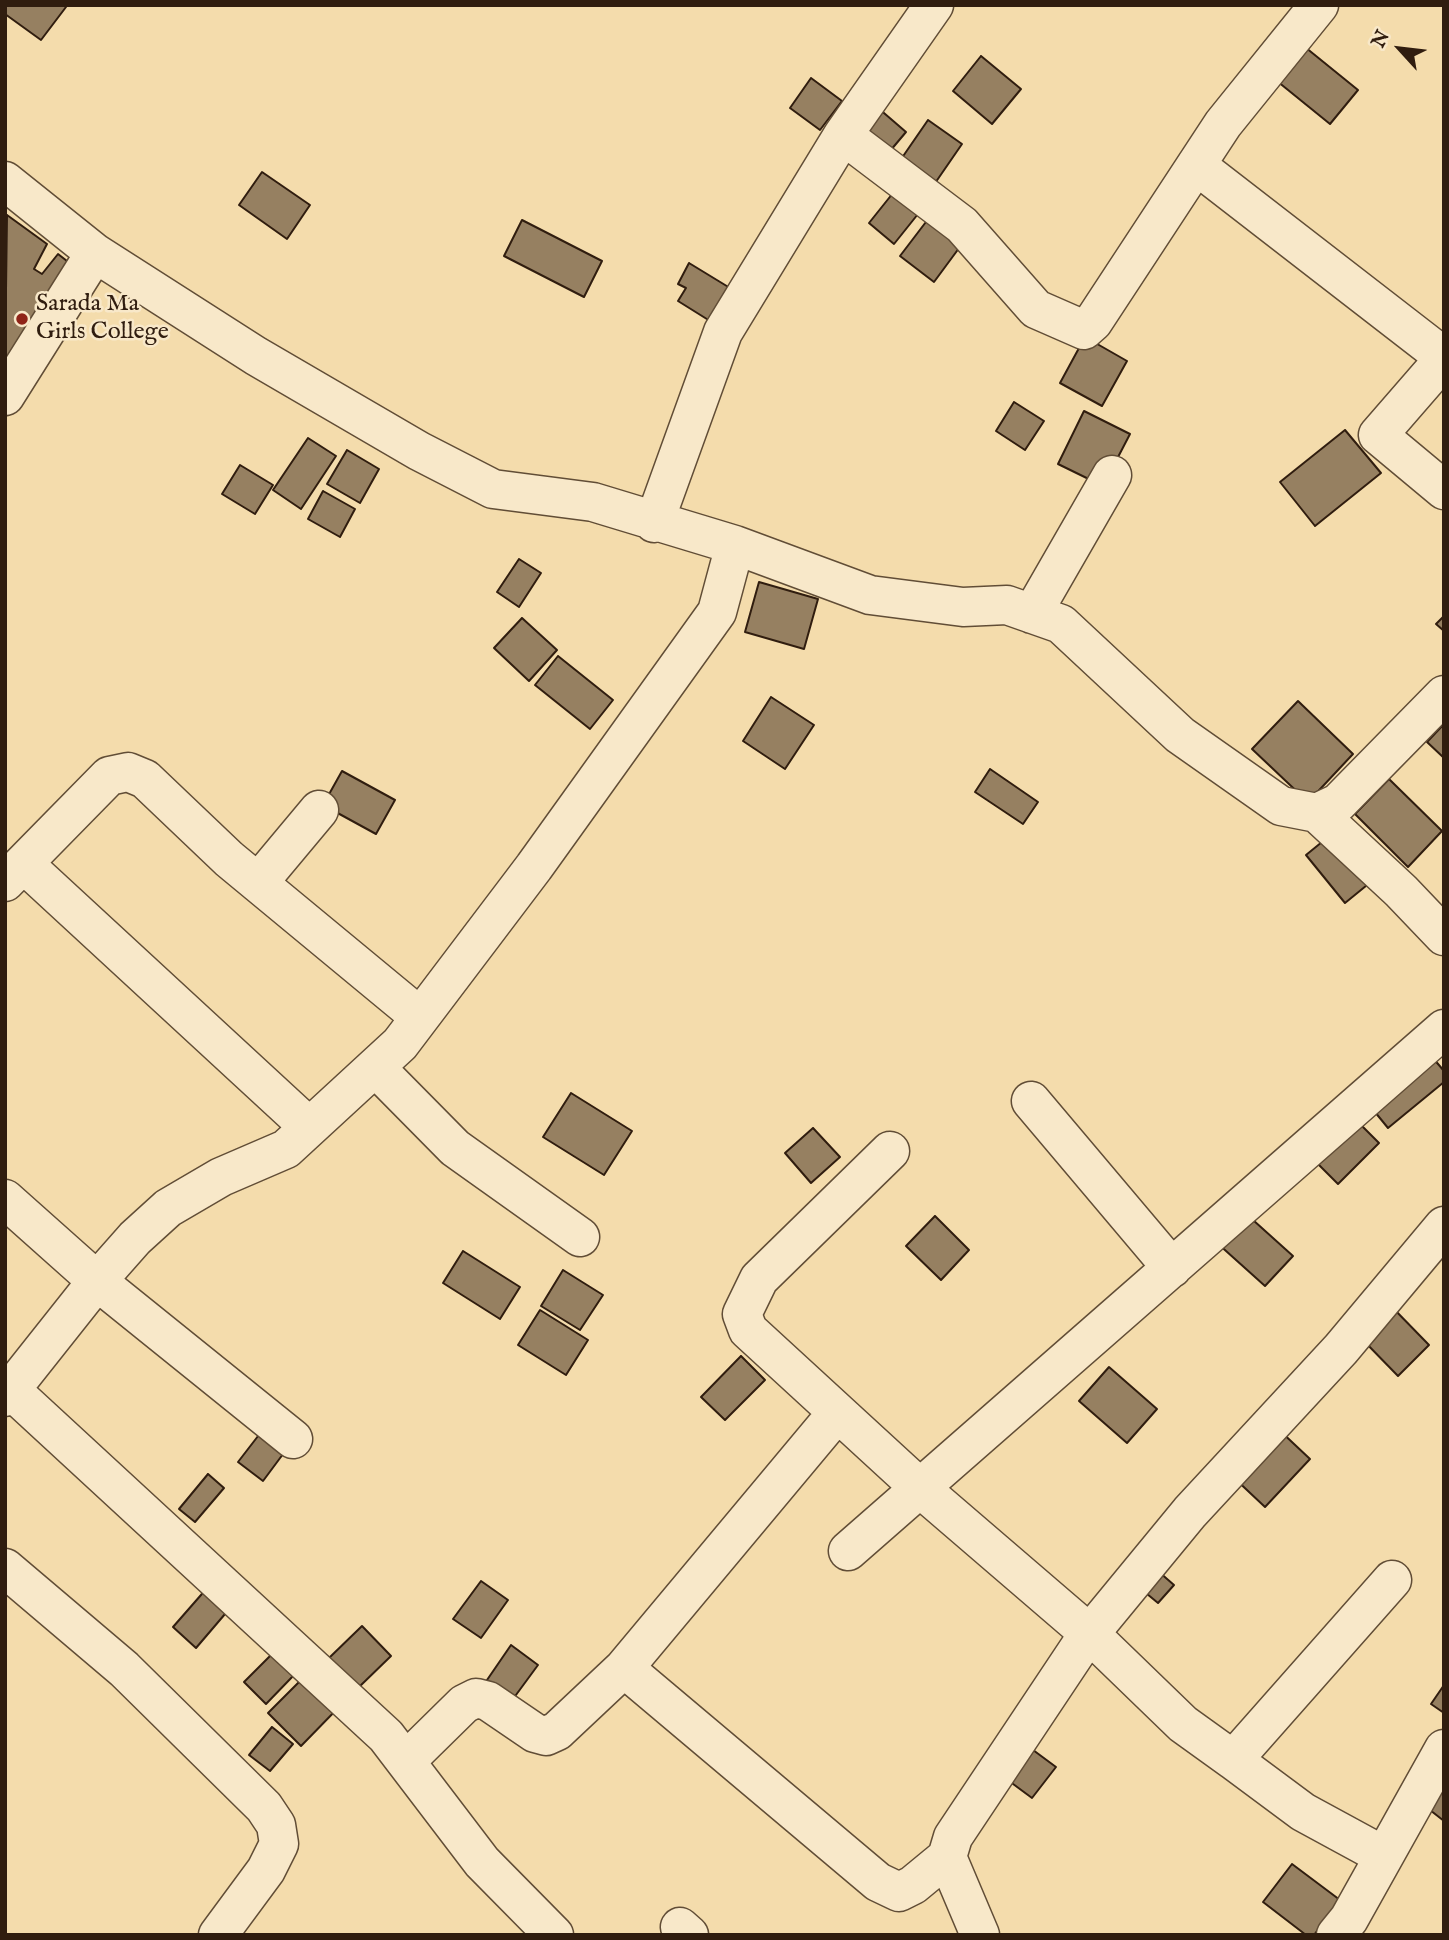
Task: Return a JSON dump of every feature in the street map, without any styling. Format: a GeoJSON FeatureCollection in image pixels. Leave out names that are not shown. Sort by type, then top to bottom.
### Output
{"type":"FeatureCollection","features":[{"type":"Feature","properties":{"kind":"street"},"geometry":{"type":"LineString","coordinates":[[654,523],[723,332],[843,135],[933,5]]}},
{"type":"Feature","properties":{"kind":"street"},"geometry":{"type":"LineString","coordinates":[[843,135],[962,225],[1036,309],[1084,330],[1093,322],[1223,124],[1319,5]]}},
{"type":"Feature","properties":{"kind":"street"},"geometry":{"type":"LineString","coordinates":[[1196,165],[1444,358],[1378,435],[1444,490]]}},
{"type":"Feature","properties":{"kind":"street"},"geometry":{"type":"LineString","coordinates":[[5,181],[94,253],[256,356],[419,451],[493,489],[593,502],[654,523],[735,545],[870,595],[962,607],[1007,605],[1061,624],[1180,735],[1281,806],[1317,813],[1444,936]]}},
{"type":"Feature","properties":{"kind":"street"},"geometry":{"type":"LineString","coordinates":[[5,396],[94,253]]}},
{"type":"Feature","properties":{"kind":"street"},"geometry":{"type":"LineString","coordinates":[[1032,614],[1112,475]]}},
{"type":"Feature","properties":{"kind":"street"},"geometry":{"type":"LineString","coordinates":[[554,1935],[482,1862],[386,1735],[9,1394],[97,1282],[135,1238],[168,1208],[221,1177],[286,1149],[400,1044],[534,867],[717,612],[735,545]]}},
{"type":"Feature","properties":{"kind":"street"},"geometry":{"type":"LineString","coordinates":[[1317,813],[1338,803],[1444,695]]}},
{"type":"Feature","properties":{"kind":"street"},"geometry":{"type":"LineString","coordinates":[[309,1127],[14,873],[109,776],[128,772],[145,779],[258,883],[420,1017]]}},
{"type":"Feature","properties":{"kind":"street"},"geometry":{"type":"LineString","coordinates":[[258,883],[319,810]]}},
{"type":"Feature","properties":{"kind":"street"},"geometry":{"type":"LineString","coordinates":[[848,1551],[1444,1029]]}},
{"type":"Feature","properties":{"kind":"street"},"geometry":{"type":"LineString","coordinates":[[375,1067],[455,1148],[580,1237]]}},
{"type":"Feature","properties":{"kind":"street"},"geometry":{"type":"LineString","coordinates":[[1031,1101],[1172,1268]]}},
{"type":"Feature","properties":{"kind":"street"},"geometry":{"type":"LineString","coordinates":[[890,1151],[759,1279],[742,1314],[748,1330],[920,1488],[1091,1635],[1183,1724],[1303,1812],[1384,1856]]}},
{"type":"Feature","properties":{"kind":"street"},"geometry":{"type":"LineString","coordinates":[[5,1199],[97,1282],[293,1439]]}},
{"type":"Feature","properties":{"kind":"street"},"geometry":{"type":"LineString","coordinates":[[624,1668],[878,1882],[899,1892],[913,1885],[947,1857],[953,1837],[1083,1642],[1190,1513],[1341,1349],[1444,1226]]}},
{"type":"Feature","properties":{"kind":"street"},"geometry":{"type":"LineString","coordinates":[[406,1761],[464,1704],[476,1698],[488,1700],[535,1733],[546,1736],[557,1731],[624,1668],[837,1413]]}},
{"type":"Feature","properties":{"kind":"street"},"geometry":{"type":"LineString","coordinates":[[5,1568],[124,1669],[264,1807],[276,1825],[279,1844],[266,1870],[218,1935]]}},
{"type":"Feature","properties":{"kind":"street"},"geometry":{"type":"LineString","coordinates":[[1233,1760],[1392,1580]]}},
{"type":"Feature","properties":{"kind":"street"},"geometry":{"type":"LineString","coordinates":[[1350,1930],[1384,1856],[1444,1749]]}},
{"type":"Feature","properties":{"kind":"street"},"geometry":{"type":"LineString","coordinates":[[947,1857],[980,1935]]}},
{"type":"Feature","properties":{"kind":"building"},"geometry":{"type":"Polygon","coordinates":[[[5,5],[66,7],[41,40],[5,14],[5,5]]]}},
{"type":"Feature","properties":{"kind":"building"},"geometry":{"type":"Polygon","coordinates":[[[1300,43],[1358,90],[1330,124],[1272,77],[1300,43]]]}},
{"type":"Feature","properties":{"kind":"building"},"geometry":{"type":"Polygon","coordinates":[[[981,56],[1021,89],[992,124],[953,91],[981,56]]]}},
{"type":"Feature","properties":{"kind":"building"},"geometry":{"type":"Polygon","coordinates":[[[811,78],[842,101],[820,130],[790,108],[811,78]]]}},
{"type":"Feature","properties":{"kind":"building"},"geometry":{"type":"Polygon","coordinates":[[[877,107],[906,132],[885,157],[855,131],[877,107]]]}},
{"type":"Feature","properties":{"kind":"building"},"geometry":{"type":"Polygon","coordinates":[[[928,120],[962,144],[931,189],[897,165],[928,120]]]}},
{"type":"Feature","properties":{"kind":"building"},"geometry":{"type":"Polygon","coordinates":[[[262,172],[310,205],[287,239],[239,205],[262,172]]]}},
{"type":"Feature","properties":{"kind":"building"},"geometry":{"type":"Polygon","coordinates":[[[901,183],[926,204],[894,244],[869,223],[901,183]]]}},
{"type":"Feature","properties":{"kind":"building"},"geometry":{"type":"Polygon","coordinates":[[[932,214],[965,240],[934,282],[900,256],[932,214]]]}},
{"type":"Feature","properties":{"kind":"building","name":"Sarada Ma Girls College"},"geometry":{"type":"Polygon","coordinates":[[[7,215],[47,244],[34,269],[42,274],[58,254],[76,268],[5,364],[7,215]]]}},
{"type":"Feature","properties":{"kind":"building"},"geometry":{"type":"Polygon","coordinates":[[[522,220],[602,261],[584,297],[504,256],[522,220]]]}},
{"type":"Feature","properties":{"kind":"building"},"geometry":{"type":"Polygon","coordinates":[[[689,263],[730,288],[710,321],[678,301],[686,288],[678,284],[689,263]]]}},
{"type":"Feature","properties":{"kind":"building"},"geometry":{"type":"Polygon","coordinates":[[[1085,337],[1127,361],[1102,406],[1060,383],[1085,337]]]}},
{"type":"Feature","properties":{"kind":"building"},"geometry":{"type":"Polygon","coordinates":[[[1014,402],[1044,421],[1025,450],[996,431],[1014,402]]]}},
{"type":"Feature","properties":{"kind":"building"},"geometry":{"type":"Polygon","coordinates":[[[1084,411],[1130,434],[1103,486],[1058,464],[1084,411]]]}},
{"type":"Feature","properties":{"kind":"building"},"geometry":{"type":"Polygon","coordinates":[[[1345,430],[1381,473],[1315,526],[1280,482],[1345,430]]]}},
{"type":"Feature","properties":{"kind":"building"},"geometry":{"type":"Polygon","coordinates":[[[308,438],[336,456],[301,509],[273,490],[308,438]]]}},
{"type":"Feature","properties":{"kind":"building"},"geometry":{"type":"Polygon","coordinates":[[[347,450],[379,469],[360,503],[327,484],[347,450]]]}},
{"type":"Feature","properties":{"kind":"building"},"geometry":{"type":"Polygon","coordinates":[[[240,465],[273,485],[255,514],[222,494],[240,465]]]}},
{"type":"Feature","properties":{"kind":"building"},"geometry":{"type":"Polygon","coordinates":[[[323,491],[355,509],[340,537],[308,519],[323,491]]]}},
{"type":"Feature","properties":{"kind":"building"},"geometry":{"type":"Polygon","coordinates":[[[519,559],[541,573],[519,607],[497,592],[519,559]]]}},
{"type":"Feature","properties":{"kind":"building"},"geometry":{"type":"Polygon","coordinates":[[[759,582],[818,599],[804,649],[745,632],[759,582]]]}},
{"type":"Feature","properties":{"kind":"building"},"geometry":{"type":"Polygon","coordinates":[[[1444,616],[1444,631],[1436,624],[1444,616]]]}},
{"type":"Feature","properties":{"kind":"building"},"geometry":{"type":"Polygon","coordinates":[[[522,618],[557,650],[529,681],[494,648],[522,618]]]}},
{"type":"Feature","properties":{"kind":"building"},"geometry":{"type":"Polygon","coordinates":[[[558,656],[613,700],[590,729],[535,685],[558,656]]]}},
{"type":"Feature","properties":{"kind":"building"},"geometry":{"type":"Polygon","coordinates":[[[771,697],[814,725],[785,769],[743,741],[771,697]]]}},
{"type":"Feature","properties":{"kind":"building"},"geometry":{"type":"Polygon","coordinates":[[[1298,701],[1353,754],[1308,802],[1252,749],[1298,701]]]}},
{"type":"Feature","properties":{"kind":"building"},"geometry":{"type":"Polygon","coordinates":[[[1444,724],[1444,758],[1427,742],[1444,724]]]}},
{"type":"Feature","properties":{"kind":"building"},"geometry":{"type":"Polygon","coordinates":[[[990,769],[1038,802],[1023,824],[975,792],[990,769]]]}},
{"type":"Feature","properties":{"kind":"building"},"geometry":{"type":"Polygon","coordinates":[[[342,771],[395,800],[376,834],[323,805],[342,771]]]}},
{"type":"Feature","properties":{"kind":"building"},"geometry":{"type":"Polygon","coordinates":[[[1389,779],[1442,831],[1408,867],[1355,814],[1389,779]]]}},
{"type":"Feature","properties":{"kind":"building"},"geometry":{"type":"Polygon","coordinates":[[[1333,833],[1372,881],[1345,903],[1306,855],[1333,833]]]}},
{"type":"Feature","properties":{"kind":"building"},"geometry":{"type":"Polygon","coordinates":[[[1427,1051],[1444,1071],[1444,1082],[1388,1128],[1366,1101],[1427,1051]]]}},
{"type":"Feature","properties":{"kind":"building"},"geometry":{"type":"Polygon","coordinates":[[[571,1093],[632,1131],[604,1175],[543,1137],[571,1093]]]}},
{"type":"Feature","properties":{"kind":"building"},"geometry":{"type":"Polygon","coordinates":[[[1355,1119],[1379,1143],[1338,1184],[1314,1160],[1355,1119]]]}},
{"type":"Feature","properties":{"kind":"building"},"geometry":{"type":"Polygon","coordinates":[[[813,1128],[840,1157],[811,1183],[785,1153],[813,1128]]]}},
{"type":"Feature","properties":{"kind":"building"},"geometry":{"type":"Polygon","coordinates":[[[1243,1211],[1293,1256],[1265,1286],[1216,1242],[1243,1211]]]}},
{"type":"Feature","properties":{"kind":"building"},"geometry":{"type":"Polygon","coordinates":[[[935,1216],[969,1250],[941,1280],[906,1246],[935,1216]]]}},
{"type":"Feature","properties":{"kind":"building"},"geometry":{"type":"Polygon","coordinates":[[[463,1251],[520,1287],[500,1319],[443,1283],[463,1251]]]}},
{"type":"Feature","properties":{"kind":"building"},"geometry":{"type":"Polygon","coordinates":[[[563,1270],[603,1295],[580,1330],[541,1306],[563,1270]]]}},
{"type":"Feature","properties":{"kind":"building"},"geometry":{"type":"Polygon","coordinates":[[[1391,1306],[1429,1345],[1398,1376],[1360,1337],[1391,1306]]]}},
{"type":"Feature","properties":{"kind":"building"},"geometry":{"type":"Polygon","coordinates":[[[540,1310],[588,1340],[566,1375],[518,1345],[540,1310]]]}},
{"type":"Feature","properties":{"kind":"building"},"geometry":{"type":"Polygon","coordinates":[[[741,1356],[765,1380],[725,1420],[701,1397],[741,1356]]]}},
{"type":"Feature","properties":{"kind":"building"},"geometry":{"type":"Polygon","coordinates":[[[1109,1367],[1157,1409],[1127,1443],[1079,1401],[1109,1367]]]}},
{"type":"Feature","properties":{"kind":"building"},"geometry":{"type":"Polygon","coordinates":[[[265,1427],[289,1446],[263,1481],[238,1462],[265,1427]]]}},
{"type":"Feature","properties":{"kind":"building"},"geometry":{"type":"Polygon","coordinates":[[[1276,1427],[1310,1459],[1265,1507],[1231,1475],[1276,1427]]]}},
{"type":"Feature","properties":{"kind":"building"},"geometry":{"type":"Polygon","coordinates":[[[208,1474],[224,1488],[195,1522],[179,1509],[208,1474]]]}},
{"type":"Feature","properties":{"kind":"building"},"geometry":{"type":"Polygon","coordinates":[[[1151,1565],[1174,1585],[1158,1603],[1135,1584],[1151,1565]]]}},
{"type":"Feature","properties":{"kind":"building"},"geometry":{"type":"Polygon","coordinates":[[[481,1581],[508,1600],[481,1638],[453,1619],[481,1581]]]}},
{"type":"Feature","properties":{"kind":"building"},"geometry":{"type":"Polygon","coordinates":[[[208,1587],[231,1607],[196,1648],[173,1627],[208,1587]]]}},
{"type":"Feature","properties":{"kind":"building"},"geometry":{"type":"Polygon","coordinates":[[[362,1626],[391,1656],[358,1688],[329,1658],[362,1626]]]}},
{"type":"Feature","properties":{"kind":"building"},"geometry":{"type":"Polygon","coordinates":[[[511,1645],[538,1665],[513,1699],[487,1680],[511,1645]]]}},
{"type":"Feature","properties":{"kind":"building"},"geometry":{"type":"Polygon","coordinates":[[[273,1653],[294,1675],[266,1704],[244,1682],[273,1653]]]}},
{"type":"Feature","properties":{"kind":"building"},"geometry":{"type":"Polygon","coordinates":[[[309,1672],[341,1705],[301,1746],[268,1713],[309,1672]]]}},
{"type":"Feature","properties":{"kind":"building"},"geometry":{"type":"Polygon","coordinates":[[[1444,1685],[1444,1713],[1431,1704],[1444,1685]]]}},
{"type":"Feature","properties":{"kind":"building"},"geometry":{"type":"Polygon","coordinates":[[[272,1727],[293,1744],[270,1771],[249,1755],[272,1727]]]}},
{"type":"Feature","properties":{"kind":"building"},"geometry":{"type":"Polygon","coordinates":[[[1029,1747],[1056,1767],[1032,1798],[1005,1778],[1029,1747]]]}},
{"type":"Feature","properties":{"kind":"building"},"geometry":{"type":"Polygon","coordinates":[[[1444,1776],[1444,1821],[1421,1803],[1444,1776]]]}},
{"type":"Feature","properties":{"kind":"building"},"geometry":{"type":"Polygon","coordinates":[[[1292,1864],[1340,1900],[1314,1935],[1306,1935],[1263,1902],[1292,1864]]]}},
{"type":"Feature","properties":{"kind":"place","name":"Sarada Ma Girls College"},"geometry":{"type":"Point","coordinates":[22,319]}}]}
